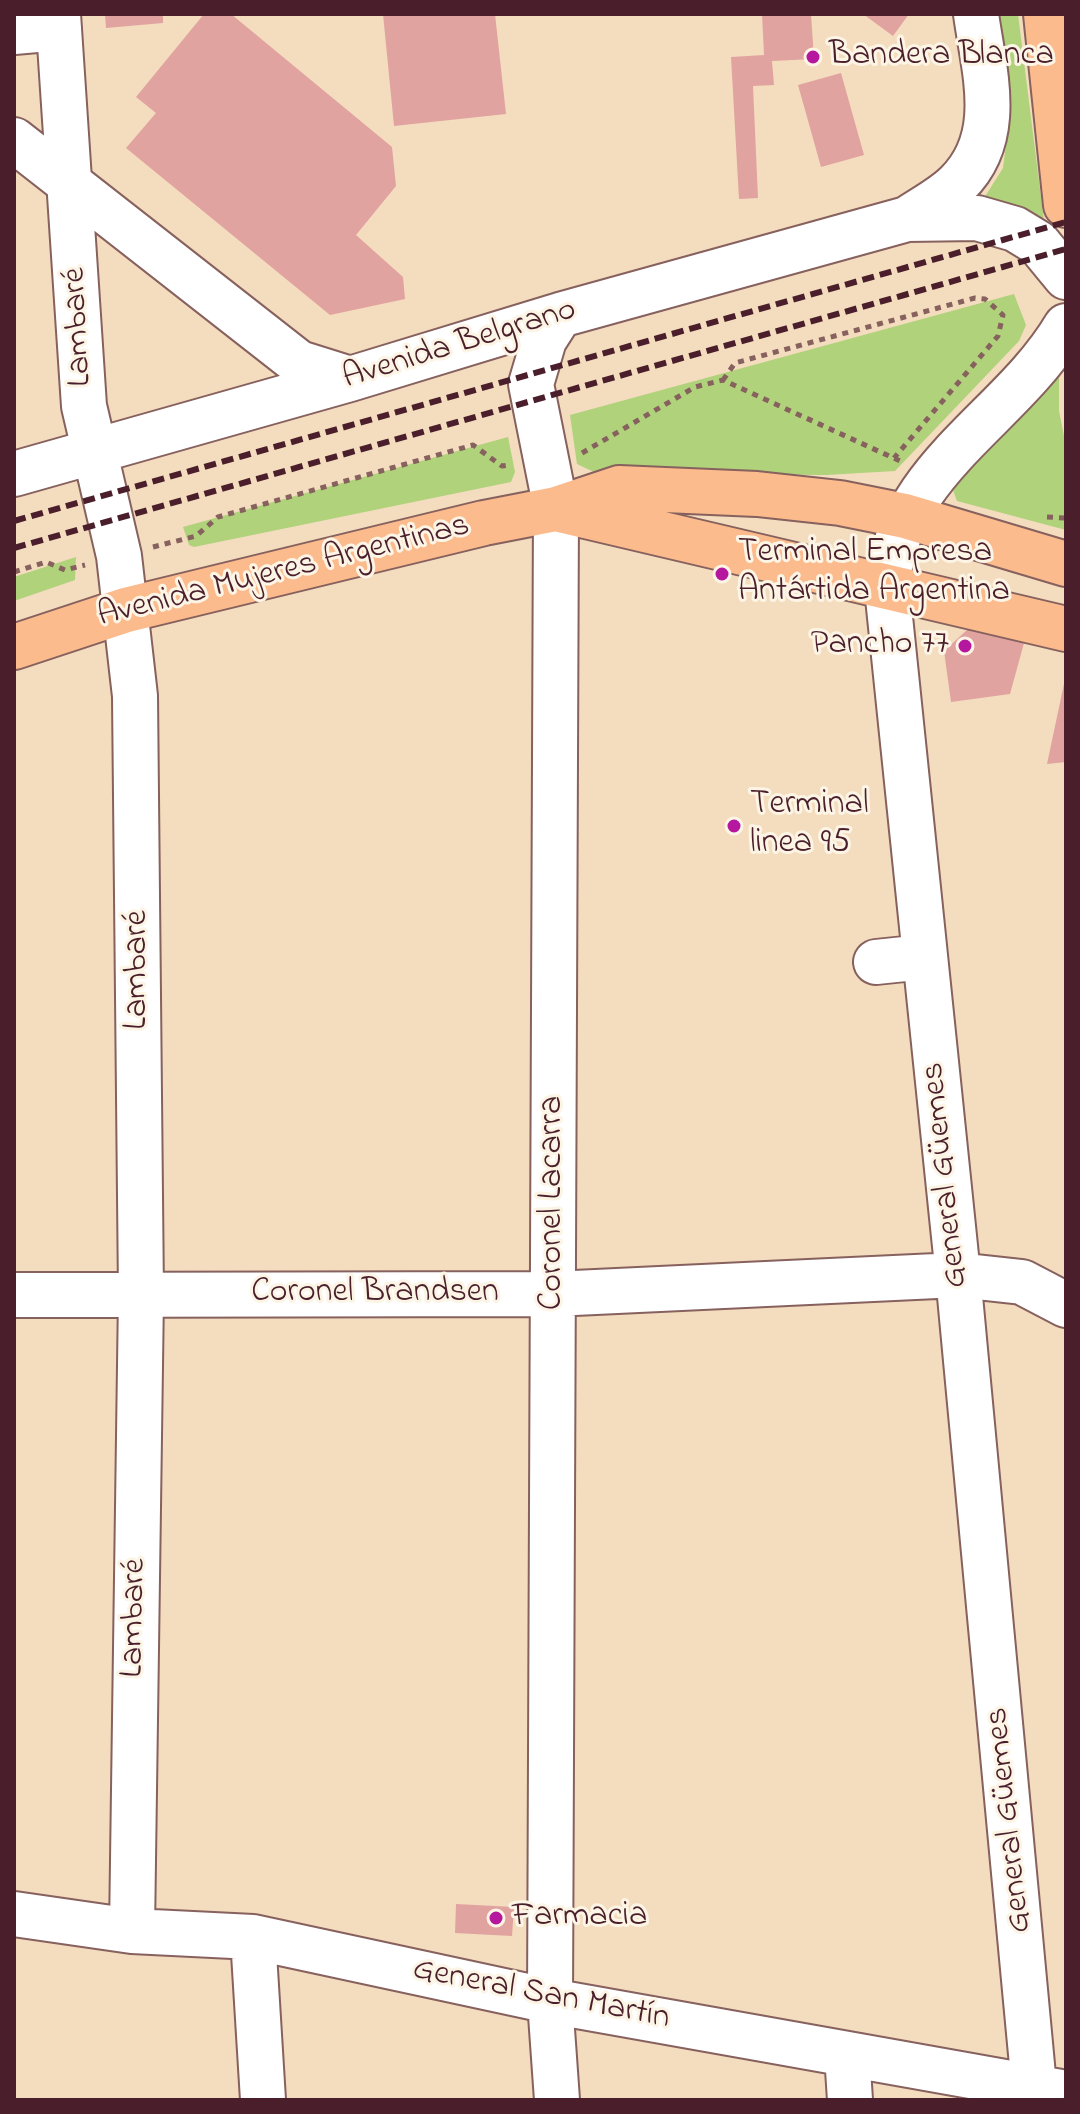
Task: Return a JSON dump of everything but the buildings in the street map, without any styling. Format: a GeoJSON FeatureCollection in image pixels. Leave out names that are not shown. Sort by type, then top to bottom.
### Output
{"type":"FeatureCollection","features":[{"type":"Feature","properties":{"kind":"main road"},"geometry":{"type":"LineString","coordinates":[[1046,14],[1066,205]]}},
{"type":"Feature","properties":{"kind":"main road","name":"Avenida Mujeres Argentinas"},"geometry":{"type":"LineString","coordinates":[[14,647],[126,610],[484,523],[556,509],[619,488],[757,494],[840,503],[905,516],[1066,564]]}},
{"type":"Feature","properties":{"kind":"main road","name":"Avenida Mujeres Argentinas"},"geometry":{"type":"LineString","coordinates":[[556,509],[887,588]]}},
{"type":"Feature","properties":{"kind":"main road"},"geometry":{"type":"LineString","coordinates":[[887,588],[1066,629]]}},
{"type":"Feature","properties":{"kind":"street"},"geometry":{"type":"LineString","coordinates":[[907,219],[962,179],[980,155],[989,116],[976,14]]}},
{"type":"Feature","properties":{"kind":"street"},"geometry":{"type":"LineString","coordinates":[[14,32],[58,21]]}},
{"type":"Feature","properties":{"kind":"street","name":"Lambaré"},"geometry":{"type":"LineString","coordinates":[[58,21],[72,183],[84,406],[119,556],[138,761],[141,1295],[132,1931]]}},
{"type":"Feature","properties":{"kind":"street"},"geometry":{"type":"LineString","coordinates":[[14,140],[299,363],[350,379]]}},
{"type":"Feature","properties":{"kind":"street"},"geometry":{"type":"LineString","coordinates":[[907,219],[977,218],[1015,229],[1038,243],[1066,277]]}},
{"type":"Feature","properties":{"kind":"street","name":"Avenida Belgrano"},"geometry":{"type":"LineString","coordinates":[[14,474],[350,379],[560,315],[907,219]]}},
{"type":"Feature","properties":{"kind":"street","name":"Coronel Lacarra"},"geometry":{"type":"LineString","coordinates":[[557,2100],[550,2001],[556,509],[531,384],[534,364],[544,340],[560,315]]}},
{"type":"Feature","properties":{"kind":"street","name":"General Güemes"},"geometry":{"type":"LineString","coordinates":[[1050,2089],[958,1275],[887,588],[889,555],[905,516],[929,480],[1043,358],[1066,326]]}},
{"type":"Feature","properties":{"kind":"street"},"geometry":{"type":"LineString","coordinates":[[876,962],[924,957]]}},
{"type":"Feature","properties":{"kind":"street","name":"Coronel Brandsen"},"geometry":{"type":"LineString","coordinates":[[14,1295],[553,1294],[958,1275],[1022,1282],[1066,1305]]}},
{"type":"Feature","properties":{"kind":"street","name":"General San Martín"},"geometry":{"type":"LineString","coordinates":[[14,1914],[132,1931],[253,1937],[550,2001],[1050,2089]]}},
{"type":"Feature","properties":{"kind":"street"},"geometry":{"type":"LineString","coordinates":[[253,1937],[263,2100]]}},
{"type":"Feature","properties":{"kind":"street"},"geometry":{"type":"LineString","coordinates":[[847,2054],[850,2100]]}},
{"type":"Feature","properties":{"kind":"path"},"geometry":{"type":"LineString","coordinates":[[723,380],[735,363],[975,298],[985,299],[1003,315],[998,336],[894,458]]}},
{"type":"Feature","properties":{"kind":"green space"},"geometry":{"type":"Polygon","coordinates":[[[994,14],[1018,14],[1046,237],[979,206],[1003,168],[1007,137],[994,14]]]}},
{"type":"Feature","properties":{"kind":"green space"},"geometry":{"type":"Polygon","coordinates":[[[1014,294],[1026,325],[1019,341],[895,471],[826,475],[596,473],[577,464],[570,415],[1014,294]]]}},
{"type":"Feature","properties":{"kind":"green space"},"geometry":{"type":"Polygon","coordinates":[[[1053,372],[1057,372],[1059,377],[1059,411],[1066,446],[1066,530],[957,501],[953,490],[956,485],[1053,372]]]}},
{"type":"Feature","properties":{"kind":"green space"},"geometry":{"type":"Polygon","coordinates":[[[508,437],[515,472],[511,482],[194,547],[189,545],[183,527],[508,437]]]}},
{"type":"Feature","properties":{"kind":"green space"},"geometry":{"type":"Polygon","coordinates":[[[76,557],[75,580],[14,601],[14,577],[76,557]]]}},
{"type":"Feature","properties":{"kind":"railway"},"geometry":{"type":"LineString","coordinates":[[14,521],[1066,222]]}},
{"type":"Feature","properties":{"kind":"railway"},"geometry":{"type":"LineString","coordinates":[[14,548],[1066,249]]}},
{"type":"Feature","properties":{"kind":"place","name":"Bandera Blanca"},"geometry":{"type":"Point","coordinates":[813,57]}},
{"type":"Feature","properties":{"kind":"place","name":"Terminal Empresa Antártida Argentina"},"geometry":{"type":"Point","coordinates":[722,574]}},
{"type":"Feature","properties":{"kind":"place","name":"Pancho 77"},"geometry":{"type":"Point","coordinates":[965,646]}},
{"type":"Feature","properties":{"kind":"place","name":"Terminal linea 95"},"geometry":{"type":"Point","coordinates":[734,826]}},
{"type":"Feature","properties":{"kind":"place","name":"Farmacia"},"geometry":{"type":"Point","coordinates":[496,1918]}}]}
